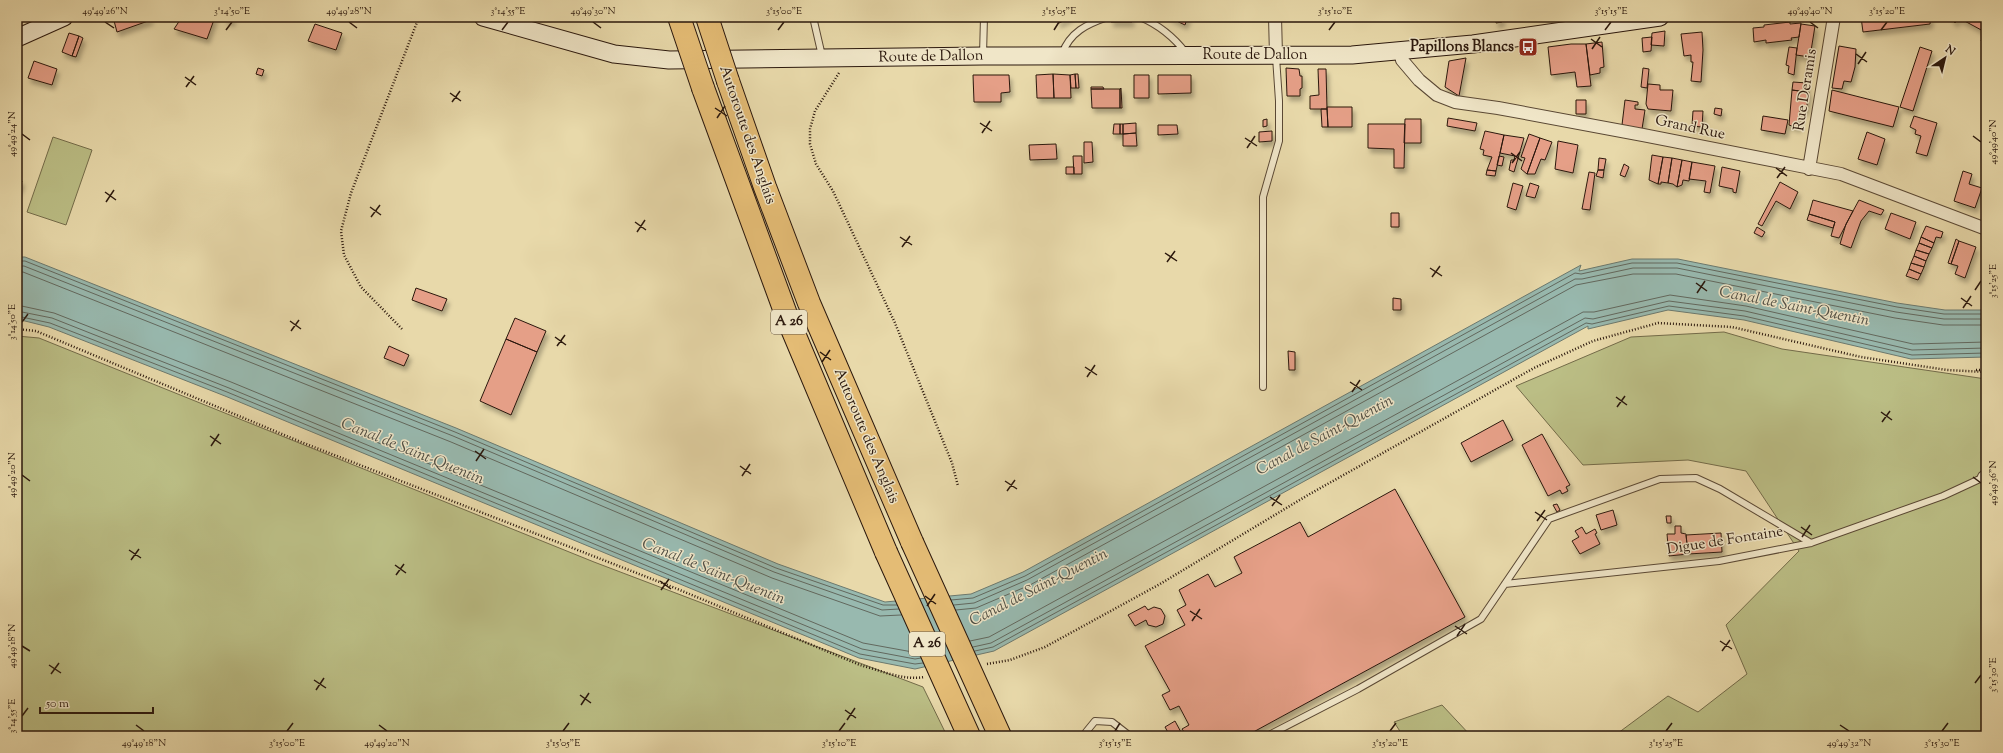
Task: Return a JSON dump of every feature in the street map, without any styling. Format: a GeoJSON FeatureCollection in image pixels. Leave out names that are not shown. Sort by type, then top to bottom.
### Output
{"type":"FeatureCollection","features":[{"type":"Feature","properties":{"kind":"highway","name":"Autoroute des Anglais"},"geometry":{"type":"LineString","coordinates":[[679,17],[703,88],[787,317],[886,552],[969,736]]}},
{"type":"Feature","properties":{"kind":"highway","name":"Autoroute des Anglais"},"geometry":{"type":"LineString","coordinates":[[707,17],[765,187],[809,303],[912,542],[1000,736]]}},
{"type":"Feature","properties":{"kind":"street"},"geometry":{"type":"LineString","coordinates":[[17,38],[64,17]]}},
{"type":"Feature","properties":{"kind":"street","name":"Route de Dallon"},"geometry":{"type":"LineString","coordinates":[[483,17],[614,54],[669,60],[848,59],[983,56],[1352,55],[1400,52],[1473,44],[1660,17]]}},
{"type":"Feature","properties":{"kind":"street"},"geometry":{"type":"LineString","coordinates":[[1275,17],[1276,55]]}},
{"type":"Feature","properties":{"kind":"street","name":"Rue Deramis"},"geometry":{"type":"LineString","coordinates":[[1809,169],[1834,17]]}},
{"type":"Feature","properties":{"kind":"street","name":"Grand Rue"},"geometry":{"type":"LineString","coordinates":[[1400,52],[1402,60],[1418,80],[1437,95],[1455,102],[1498,108],[1643,135],[1809,169],[1841,174],[1986,229]]}},
{"type":"Feature","properties":{"kind":"lane"},"geometry":{"type":"LineString","coordinates":[[813,17],[823,58]]}},
{"type":"Feature","properties":{"kind":"lane"},"geometry":{"type":"LineString","coordinates":[[983,56],[984,17]]}},
{"type":"Feature","properties":{"kind":"lane"},"geometry":{"type":"LineString","coordinates":[[1061,56],[1066,42],[1077,32],[1108,17]]}},
{"type":"Feature","properties":{"kind":"lane"},"geometry":{"type":"LineString","coordinates":[[1140,17],[1161,28],[1176,40],[1188,55]]}},
{"type":"Feature","properties":{"kind":"lane"},"geometry":{"type":"LineString","coordinates":[[1263,388],[1263,197],[1279,141],[1279,101],[1276,55]]}},
{"type":"Feature","properties":{"kind":"lane","name":"Digue de Fontaine"},"geometry":{"type":"LineString","coordinates":[[1505,584],[1719,560],[1811,543],[1942,496],[1985,476]]}},
{"type":"Feature","properties":{"kind":"lane"},"geometry":{"type":"LineString","coordinates":[[1267,736],[1358,689],[1481,620],[1549,519],[1660,479],[1696,478],[1720,489],[1811,543]]}},
{"type":"Feature","properties":{"kind":"lane"},"geometry":{"type":"LineString","coordinates":[[1086,736],[1086,732],[1095,721],[1112,722],[1130,736]]}},
{"type":"Feature","properties":{"kind":"path"},"geometry":{"type":"LineString","coordinates":[[402,329],[361,287],[344,255],[341,231],[351,193],[419,17]]}},
{"type":"Feature","properties":{"kind":"path"},"geometry":{"type":"LineString","coordinates":[[848,59],[815,111],[810,129],[810,144],[816,164],[833,191],[895,323],[952,463],[958,486]]}},
{"type":"Feature","properties":{"kind":"path"},"geometry":{"type":"LineString","coordinates":[[979,666],[1010,660],[1045,647],[1179,572],[1308,495],[1534,368],[1593,341],[1658,323],[1732,327],[1861,357],[1947,370],[1986,371]]}},
{"type":"Feature","properties":{"kind":"path"},"geometry":{"type":"LineString","coordinates":[[17,329],[36,332],[301,442],[675,588],[860,665],[916,678],[932,675]]}},
{"type":"Feature","properties":{"kind":"green space"},"geometry":{"type":"Polygon","coordinates":[[[53,137],[92,150],[66,225],[27,212],[53,137]]]}},
{"type":"Feature","properties":{"kind":"green space"},"geometry":{"type":"Polygon","coordinates":[[[1724,332],[1782,349],[1986,379],[1986,736],[1614,736],[1668,696],[1698,712],[1747,674],[1726,625],[1799,551],[1746,471],[1688,460],[1583,465],[1516,386],[1631,337],[1724,332]]]}},
{"type":"Feature","properties":{"kind":"green space"},"geometry":{"type":"Polygon","coordinates":[[[17,336],[39,338],[594,562],[923,687],[947,736],[17,736],[17,336]]]}},
{"type":"Feature","properties":{"kind":"green space"},"geometry":{"type":"Polygon","coordinates":[[[1442,705],[1471,736],[1403,736],[1394,722],[1442,705]]]}},
{"type":"Feature","properties":{"kind":"water","name":"Canal de Saint-Quentin"},"geometry":{"type":"Polygon","coordinates":[[[17,257],[25,257],[456,428],[778,564],[885,602],[971,594],[1023,572],[1581,265],[1579,271],[1632,259],[1678,259],[1897,303],[1945,310],[1986,310],[1986,357],[1911,359],[1744,320],[1668,310],[1588,329],[1588,326],[994,651],[915,669],[859,658],[225,396],[49,327],[17,319],[17,257]]]}},
{"type":"Feature","properties":{"kind":"building"},"geometry":{"type":"Polygon","coordinates":[[[113,17],[150,17],[151,20],[117,32],[113,17]]]}},
{"type":"Feature","properties":{"kind":"building"},"geometry":{"type":"Polygon","coordinates":[[[182,17],[215,17],[207,39],[174,29],[182,17]]]}},
{"type":"Feature","properties":{"kind":"building"},"geometry":{"type":"Polygon","coordinates":[[[226,17],[233,17],[232,22],[225,20],[226,17]]]}},
{"type":"Feature","properties":{"kind":"building"},"geometry":{"type":"Polygon","coordinates":[[[1064,17],[1072,17],[1059,23],[1057,20],[1064,17]]]}},
{"type":"Feature","properties":{"kind":"building"},"geometry":{"type":"Polygon","coordinates":[[[1111,17],[1131,17],[1132,22],[1111,22],[1111,17]]]}},
{"type":"Feature","properties":{"kind":"building"},"geometry":{"type":"Polygon","coordinates":[[[1168,17],[1177,17],[1186,22],[1185,25],[1168,17]]]}},
{"type":"Feature","properties":{"kind":"building"},"geometry":{"type":"Polygon","coordinates":[[[1177,17],[1189,17],[1186,22],[1177,17]]]}},
{"type":"Feature","properties":{"kind":"building"},"geometry":{"type":"Polygon","coordinates":[[[1502,17],[1502,22],[1496,23],[1496,18],[1502,17]]]}},
{"type":"Feature","properties":{"kind":"building"},"geometry":{"type":"Polygon","coordinates":[[[1861,17],[1931,17],[1930,24],[1863,32],[1861,17]]]}},
{"type":"Feature","properties":{"kind":"building"},"geometry":{"type":"Polygon","coordinates":[[[1950,17],[1986,17],[1986,42],[1981,41],[1985,32],[1959,18],[1955,23],[1950,17]]]}},
{"type":"Feature","properties":{"kind":"building"},"geometry":{"type":"Polygon","coordinates":[[[1790,22],[1790,24],[1801,23],[1799,37],[1791,38],[1792,40],[1766,43],[1766,40],[1754,42],[1753,28],[1764,27],[1764,25],[1790,22]]]}},
{"type":"Feature","properties":{"kind":"building"},"geometry":{"type":"Polygon","coordinates":[[[315,24],[342,33],[336,50],[308,41],[315,24]]]}},
{"type":"Feature","properties":{"kind":"building"},"geometry":{"type":"Polygon","coordinates":[[[1801,24],[1815,26],[1810,57],[1796,55],[1801,24]]]}},
{"type":"Feature","properties":{"kind":"building"},"geometry":{"type":"Polygon","coordinates":[[[1665,31],[1664,46],[1651,45],[1652,33],[1665,31]]]}},
{"type":"Feature","properties":{"kind":"building"},"geometry":{"type":"Polygon","coordinates":[[[1702,32],[1703,50],[1701,82],[1691,81],[1693,62],[1691,62],[1691,55],[1684,56],[1681,34],[1702,32]]]}},
{"type":"Feature","properties":{"kind":"building"},"geometry":{"type":"Polygon","coordinates":[[[69,33],[79,36],[72,56],[62,52],[69,33]]]}},
{"type":"Feature","properties":{"kind":"building"},"geometry":{"type":"Polygon","coordinates":[[[79,36],[83,38],[76,57],[72,56],[79,36]]]}},
{"type":"Feature","properties":{"kind":"building"},"geometry":{"type":"Polygon","coordinates":[[[1652,37],[1651,51],[1643,52],[1642,38],[1652,37]]]}},
{"type":"Feature","properties":{"kind":"building"},"geometry":{"type":"Polygon","coordinates":[[[1602,42],[1604,67],[1600,68],[1600,73],[1590,75],[1586,44],[1602,42]]]}},
{"type":"Feature","properties":{"kind":"building"},"geometry":{"type":"Polygon","coordinates":[[[1586,44],[1591,86],[1577,87],[1575,72],[1551,75],[1548,47],[1586,44]]]}},
{"type":"Feature","properties":{"kind":"building"},"geometry":{"type":"Polygon","coordinates":[[[1839,46],[1856,49],[1855,67],[1851,82],[1844,81],[1842,89],[1832,88],[1839,46]]]}},
{"type":"Feature","properties":{"kind":"building"},"geometry":{"type":"Polygon","coordinates":[[[1789,47],[1797,48],[1794,75],[1788,73],[1789,66],[1786,65],[1789,47]]]}},
{"type":"Feature","properties":{"kind":"building"},"geometry":{"type":"Polygon","coordinates":[[[1920,47],[1932,51],[1913,111],[1900,107],[1920,47]]]}},
{"type":"Feature","properties":{"kind":"building"},"geometry":{"type":"Polygon","coordinates":[[[1466,58],[1459,96],[1445,87],[1449,61],[1466,58]]]}},
{"type":"Feature","properties":{"kind":"building"},"geometry":{"type":"Polygon","coordinates":[[[34,61],[57,69],[52,85],[28,78],[34,61]]]}},
{"type":"Feature","properties":{"kind":"building"},"geometry":{"type":"Polygon","coordinates":[[[258,68],[264,70],[262,76],[256,74],[258,68]]]}},
{"type":"Feature","properties":{"kind":"building"},"geometry":{"type":"Polygon","coordinates":[[[1286,68],[1299,69],[1300,76],[1302,76],[1300,96],[1287,96],[1286,68]]]}},
{"type":"Feature","properties":{"kind":"building"},"geometry":{"type":"Polygon","coordinates":[[[1643,68],[1649,69],[1647,88],[1641,87],[1643,68]]]}},
{"type":"Feature","properties":{"kind":"building"},"geometry":{"type":"Polygon","coordinates":[[[1318,69],[1326,69],[1327,109],[1310,109],[1310,96],[1319,95],[1318,69]]]}},
{"type":"Feature","properties":{"kind":"building"},"geometry":{"type":"Polygon","coordinates":[[[1053,74],[1054,98],[1037,98],[1036,75],[1053,74]]]}},
{"type":"Feature","properties":{"kind":"building"},"geometry":{"type":"Polygon","coordinates":[[[1053,74],[1070,75],[1071,98],[1054,98],[1053,74]]]}},
{"type":"Feature","properties":{"kind":"building"},"geometry":{"type":"Polygon","coordinates":[[[1075,74],[1078,74],[1079,88],[1076,88],[1075,74]]]}},
{"type":"Feature","properties":{"kind":"building"},"geometry":{"type":"Polygon","coordinates":[[[1075,74],[1076,88],[1071,88],[1070,75],[1075,74]]]}},
{"type":"Feature","properties":{"kind":"building"},"geometry":{"type":"Polygon","coordinates":[[[973,75],[1009,75],[1010,92],[1001,93],[1001,102],[974,102],[973,75]]]}},
{"type":"Feature","properties":{"kind":"building"},"geometry":{"type":"Polygon","coordinates":[[[1134,75],[1149,75],[1149,98],[1134,98],[1134,75]]]}},
{"type":"Feature","properties":{"kind":"building"},"geometry":{"type":"Polygon","coordinates":[[[1158,75],[1191,75],[1191,93],[1158,94],[1158,75]]]}},
{"type":"Feature","properties":{"kind":"building"},"geometry":{"type":"Polygon","coordinates":[[[1793,82],[1807,83],[1806,92],[1792,90],[1793,82]]]}},
{"type":"Feature","properties":{"kind":"building"},"geometry":{"type":"Polygon","coordinates":[[[1648,84],[1660,85],[1660,90],[1673,90],[1671,111],[1648,109],[1646,104],[1648,84]]]}},
{"type":"Feature","properties":{"kind":"building"},"geometry":{"type":"Polygon","coordinates":[[[1091,87],[1103,87],[1104,89],[1091,89],[1091,87]]]}},
{"type":"Feature","properties":{"kind":"building"},"geometry":{"type":"Polygon","coordinates":[[[1121,88],[1122,108],[1120,108],[1120,89],[1121,88]]]}},
{"type":"Feature","properties":{"kind":"building"},"geometry":{"type":"Polygon","coordinates":[[[1091,89],[1120,89],[1120,108],[1092,108],[1091,89]]]}},
{"type":"Feature","properties":{"kind":"building"},"geometry":{"type":"Polygon","coordinates":[[[1792,90],[1809,92],[1806,111],[1800,110],[1798,128],[1789,125],[1792,90]]]}},
{"type":"Feature","properties":{"kind":"building"},"geometry":{"type":"Polygon","coordinates":[[[1832,90],[1899,107],[1893,127],[1829,111],[1832,90]]]}},
{"type":"Feature","properties":{"kind":"building"},"geometry":{"type":"Polygon","coordinates":[[[1576,100],[1586,100],[1586,114],[1576,114],[1576,100]]]}},
{"type":"Feature","properties":{"kind":"building"},"geometry":{"type":"Polygon","coordinates":[[[1625,100],[1638,102],[1638,105],[1635,105],[1635,109],[1645,110],[1642,129],[1622,125],[1625,100]]]}},
{"type":"Feature","properties":{"kind":"building"},"geometry":{"type":"Polygon","coordinates":[[[1327,107],[1352,107],[1352,127],[1328,127],[1327,107]]]}},
{"type":"Feature","properties":{"kind":"building"},"geometry":{"type":"Polygon","coordinates":[[[1715,108],[1722,109],[1721,116],[1714,114],[1715,108]]]}},
{"type":"Feature","properties":{"kind":"building"},"geometry":{"type":"Polygon","coordinates":[[[1321,109],[1327,109],[1328,127],[1322,127],[1321,109]]]}},
{"type":"Feature","properties":{"kind":"building"},"geometry":{"type":"Polygon","coordinates":[[[1693,111],[1703,111],[1702,127],[1692,126],[1693,111]]]}},
{"type":"Feature","properties":{"kind":"building"},"geometry":{"type":"Polygon","coordinates":[[[1763,116],[1788,120],[1785,134],[1761,130],[1763,116]]]}},
{"type":"Feature","properties":{"kind":"building"},"geometry":{"type":"Polygon","coordinates":[[[1914,116],[1937,123],[1927,156],[1916,153],[1921,136],[1915,134],[1916,130],[1910,127],[1914,116]]]}},
{"type":"Feature","properties":{"kind":"building"},"geometry":{"type":"Polygon","coordinates":[[[1448,118],[1477,123],[1475,131],[1447,126],[1448,118]]]}},
{"type":"Feature","properties":{"kind":"building"},"geometry":{"type":"Polygon","coordinates":[[[1267,119],[1267,126],[1263,127],[1263,120],[1267,119]]]}},
{"type":"Feature","properties":{"kind":"building"},"geometry":{"type":"Polygon","coordinates":[[[1405,119],[1421,119],[1421,143],[1404,143],[1405,119]]]}},
{"type":"Feature","properties":{"kind":"building"},"geometry":{"type":"Polygon","coordinates":[[[1136,123],[1136,133],[1123,134],[1123,124],[1136,123]]]}},
{"type":"Feature","properties":{"kind":"building"},"geometry":{"type":"Polygon","coordinates":[[[1114,124],[1120,124],[1120,134],[1113,134],[1114,124]]]}},
{"type":"Feature","properties":{"kind":"building"},"geometry":{"type":"Polygon","coordinates":[[[1120,124],[1123,124],[1123,134],[1120,134],[1120,124]]]}},
{"type":"Feature","properties":{"kind":"building"},"geometry":{"type":"Polygon","coordinates":[[[1368,124],[1405,124],[1404,168],[1394,168],[1394,149],[1368,148],[1368,124]]]}},
{"type":"Feature","properties":{"kind":"building"},"geometry":{"type":"Polygon","coordinates":[[[1158,125],[1177,125],[1178,134],[1158,135],[1158,125]]]}},
{"type":"Feature","properties":{"kind":"building"},"geometry":{"type":"Polygon","coordinates":[[[1272,131],[1272,141],[1259,142],[1259,132],[1272,131]]]}},
{"type":"Feature","properties":{"kind":"building"},"geometry":{"type":"Polygon","coordinates":[[[1485,131],[1504,135],[1496,171],[1487,170],[1492,157],[1483,155],[1484,150],[1480,149],[1485,131]]]}},
{"type":"Feature","properties":{"kind":"building"},"geometry":{"type":"Polygon","coordinates":[[[1867,132],[1885,139],[1877,165],[1858,159],[1867,132]]]}},
{"type":"Feature","properties":{"kind":"building"},"geometry":{"type":"Polygon","coordinates":[[[1136,133],[1137,146],[1123,146],[1123,134],[1136,133]]]}},
{"type":"Feature","properties":{"kind":"building"},"geometry":{"type":"Polygon","coordinates":[[[1529,134],[1540,138],[1527,174],[1521,169],[1525,158],[1521,157],[1529,134]]]}},
{"type":"Feature","properties":{"kind":"building"},"geometry":{"type":"Polygon","coordinates":[[[1504,135],[1524,138],[1514,172],[1509,170],[1511,160],[1514,160],[1515,156],[1500,153],[1504,135]]]}},
{"type":"Feature","properties":{"kind":"building"},"geometry":{"type":"Polygon","coordinates":[[[1540,138],[1552,142],[1545,160],[1541,159],[1535,174],[1527,174],[1540,138]]]}},
{"type":"Feature","properties":{"kind":"building"},"geometry":{"type":"Polygon","coordinates":[[[1558,141],[1578,145],[1573,173],[1555,169],[1558,141]]]}},
{"type":"Feature","properties":{"kind":"building"},"geometry":{"type":"Polygon","coordinates":[[[1084,142],[1092,142],[1093,162],[1084,163],[1084,142]]]}},
{"type":"Feature","properties":{"kind":"building"},"geometry":{"type":"Polygon","coordinates":[[[1056,144],[1057,159],[1030,160],[1029,145],[1056,144]]]}},
{"type":"Feature","properties":{"kind":"building"},"geometry":{"type":"Polygon","coordinates":[[[1652,155],[1663,157],[1658,184],[1649,180],[1652,155]]]}},
{"type":"Feature","properties":{"kind":"building"},"geometry":{"type":"Polygon","coordinates":[[[1073,156],[1082,156],[1082,174],[1074,174],[1073,156]]]}},
{"type":"Feature","properties":{"kind":"building"},"geometry":{"type":"Polygon","coordinates":[[[1499,156],[1504,157],[1502,166],[1497,165],[1499,156]]]}},
{"type":"Feature","properties":{"kind":"building"},"geometry":{"type":"Polygon","coordinates":[[[1663,157],[1672,158],[1668,183],[1661,182],[1661,184],[1658,184],[1663,157]]]}},
{"type":"Feature","properties":{"kind":"building"},"geometry":{"type":"Polygon","coordinates":[[[1599,158],[1606,159],[1604,170],[1598,170],[1599,158]]]}},
{"type":"Feature","properties":{"kind":"building"},"geometry":{"type":"Polygon","coordinates":[[[1672,158],[1682,160],[1677,187],[1668,183],[1672,158]]]}},
{"type":"Feature","properties":{"kind":"building"},"geometry":{"type":"Polygon","coordinates":[[[1682,160],[1692,162],[1689,181],[1683,180],[1682,185],[1677,187],[1682,160]]]}},
{"type":"Feature","properties":{"kind":"building"},"geometry":{"type":"Polygon","coordinates":[[[1692,162],[1715,166],[1710,193],[1704,192],[1706,181],[1689,179],[1692,162]]]}},
{"type":"Feature","properties":{"kind":"building"},"geometry":{"type":"Polygon","coordinates":[[[1624,164],[1629,167],[1625,177],[1620,175],[1624,164]]]}},
{"type":"Feature","properties":{"kind":"building"},"geometry":{"type":"Polygon","coordinates":[[[1066,167],[1074,167],[1074,174],[1066,174],[1066,167]]]}},
{"type":"Feature","properties":{"kind":"building"},"geometry":{"type":"Polygon","coordinates":[[[1722,167],[1740,171],[1736,193],[1733,192],[1733,189],[1719,186],[1722,167]]]}},
{"type":"Feature","properties":{"kind":"building"},"geometry":{"type":"Polygon","coordinates":[[[1487,170],[1496,171],[1495,176],[1486,175],[1487,170]]]}},
{"type":"Feature","properties":{"kind":"building"},"geometry":{"type":"Polygon","coordinates":[[[1598,170],[1604,170],[1603,178],[1596,176],[1598,170]]]}},
{"type":"Feature","properties":{"kind":"building"},"geometry":{"type":"Polygon","coordinates":[[[1963,171],[1972,174],[1969,184],[1982,188],[1975,208],[1954,201],[1963,171]]]}},
{"type":"Feature","properties":{"kind":"building"},"geometry":{"type":"Polygon","coordinates":[[[1589,172],[1595,173],[1590,210],[1582,209],[1589,172]]]}},
{"type":"Feature","properties":{"kind":"building"},"geometry":{"type":"Polygon","coordinates":[[[17,180],[22,181],[19,190],[17,190],[17,180]]]}},
{"type":"Feature","properties":{"kind":"building"},"geometry":{"type":"Polygon","coordinates":[[[1780,182],[1798,192],[1790,209],[1776,201],[1762,226],[1758,224],[1780,182]]]}},
{"type":"Feature","properties":{"kind":"building"},"geometry":{"type":"Polygon","coordinates":[[[1513,183],[1523,186],[1516,210],[1507,207],[1513,183]]]}},
{"type":"Feature","properties":{"kind":"building"},"geometry":{"type":"Polygon","coordinates":[[[1530,183],[1539,186],[1535,198],[1526,196],[1530,183]]]}},
{"type":"Feature","properties":{"kind":"building"},"geometry":{"type":"Polygon","coordinates":[[[1986,194],[1986,208],[1982,207],[1986,194]]]}},
{"type":"Feature","properties":{"kind":"building"},"geometry":{"type":"Polygon","coordinates":[[[1813,200],[1853,211],[1839,238],[1831,236],[1835,222],[1809,214],[1813,200]]]}},
{"type":"Feature","properties":{"kind":"building"},"geometry":{"type":"Polygon","coordinates":[[[1859,200],[1884,210],[1881,215],[1869,211],[1861,221],[1851,248],[1840,244],[1846,224],[1859,200]]]}},
{"type":"Feature","properties":{"kind":"building"},"geometry":{"type":"Polygon","coordinates":[[[1391,213],[1399,213],[1399,227],[1391,227],[1391,213]]]}},
{"type":"Feature","properties":{"kind":"building"},"geometry":{"type":"Polygon","coordinates":[[[1891,213],[1916,222],[1910,239],[1885,229],[1891,213]]]}},
{"type":"Feature","properties":{"kind":"building"},"geometry":{"type":"Polygon","coordinates":[[[1809,214],[1835,222],[1833,228],[1807,220],[1809,214]]]}},
{"type":"Feature","properties":{"kind":"building"},"geometry":{"type":"Polygon","coordinates":[[[1926,226],[1943,232],[1941,238],[1936,237],[1934,243],[1921,237],[1926,226]]]}},
{"type":"Feature","properties":{"kind":"building"},"geometry":{"type":"Polygon","coordinates":[[[1757,227],[1765,232],[1762,237],[1754,233],[1757,227]]]}},
{"type":"Feature","properties":{"kind":"building"},"geometry":{"type":"Polygon","coordinates":[[[1921,237],[1934,243],[1932,248],[1919,243],[1921,237]]]}},
{"type":"Feature","properties":{"kind":"building"},"geometry":{"type":"Polygon","coordinates":[[[1956,239],[1959,241],[1951,264],[1948,263],[1956,239]]]}},
{"type":"Feature","properties":{"kind":"building"},"geometry":{"type":"Polygon","coordinates":[[[1959,241],[1976,247],[1965,278],[1955,274],[1958,266],[1951,264],[1959,241]]]}},
{"type":"Feature","properties":{"kind":"building"},"geometry":{"type":"Polygon","coordinates":[[[1919,243],[1932,248],[1929,254],[1916,250],[1919,243]]]}},
{"type":"Feature","properties":{"kind":"building"},"geometry":{"type":"Polygon","coordinates":[[[1916,250],[1929,254],[1926,261],[1914,256],[1916,250]]]}},
{"type":"Feature","properties":{"kind":"building"},"geometry":{"type":"Polygon","coordinates":[[[1914,256],[1926,261],[1924,267],[1911,263],[1914,256]]]}},
{"type":"Feature","properties":{"kind":"building"},"geometry":{"type":"Polygon","coordinates":[[[1911,263],[1924,267],[1921,274],[1909,269],[1911,263]]]}},
{"type":"Feature","properties":{"kind":"building"},"geometry":{"type":"Polygon","coordinates":[[[1909,269],[1921,274],[1918,280],[1906,276],[1909,269]]]}},
{"type":"Feature","properties":{"kind":"building"},"geometry":{"type":"Polygon","coordinates":[[[416,288],[447,299],[442,311],[412,300],[416,288]]]}},
{"type":"Feature","properties":{"kind":"building"},"geometry":{"type":"Polygon","coordinates":[[[1393,298],[1401,299],[1401,310],[1393,310],[1393,298]]]}},
{"type":"Feature","properties":{"kind":"building"},"geometry":{"type":"Polygon","coordinates":[[[515,318],[546,331],[537,352],[506,339],[515,318]]]}},
{"type":"Feature","properties":{"kind":"building"},"geometry":{"type":"Polygon","coordinates":[[[506,339],[537,352],[511,415],[480,401],[506,339]]]}},
{"type":"Feature","properties":{"kind":"building"},"geometry":{"type":"Polygon","coordinates":[[[389,346],[409,355],[404,366],[384,358],[389,346]]]}},
{"type":"Feature","properties":{"kind":"building"},"geometry":{"type":"Polygon","coordinates":[[[1288,351],[1295,352],[1295,370],[1289,370],[1288,351]]]}},
{"type":"Feature","properties":{"kind":"building"},"geometry":{"type":"Polygon","coordinates":[[[1503,420],[1513,440],[1471,462],[1461,443],[1503,420]]]}},
{"type":"Feature","properties":{"kind":"building"},"geometry":{"type":"Polygon","coordinates":[[[1542,434],[1570,485],[1566,487],[1568,491],[1562,494],[1560,490],[1548,496],[1522,445],[1542,434]]]}},
{"type":"Feature","properties":{"kind":"building"},"geometry":{"type":"Polygon","coordinates":[[[1395,489],[1465,617],[1246,736],[1195,736],[1193,732],[1187,736],[1182,729],[1189,725],[1179,706],[1170,710],[1162,695],[1170,691],[1145,646],[1185,625],[1177,610],[1186,605],[1179,590],[1208,574],[1215,587],[1242,573],[1234,557],[1300,522],[1308,537],[1395,489]]]}},
{"type":"Feature","properties":{"kind":"building"},"geometry":{"type":"Polygon","coordinates":[[[1557,504],[1560,510],[1557,512],[1553,505],[1557,504]]]}},
{"type":"Feature","properties":{"kind":"building"},"geometry":{"type":"Polygon","coordinates":[[[1613,510],[1617,525],[1601,530],[1596,515],[1613,510]]]}},
{"type":"Feature","properties":{"kind":"building"},"geometry":{"type":"Polygon","coordinates":[[[1666,516],[1671,516],[1671,523],[1667,523],[1666,516]]]}},
{"type":"Feature","properties":{"kind":"building"},"geometry":{"type":"Polygon","coordinates":[[[1675,526],[1681,526],[1681,533],[1686,534],[1688,554],[1669,556],[1667,534],[1675,534],[1675,526]]]}},
{"type":"Feature","properties":{"kind":"building"},"geometry":{"type":"Polygon","coordinates":[[[1582,527],[1586,534],[1595,529],[1597,533],[1595,534],[1600,544],[1580,554],[1572,541],[1579,537],[1575,531],[1582,527]]]}},
{"type":"Feature","properties":{"kind":"building"},"geometry":{"type":"Polygon","coordinates":[[[1721,533],[1722,552],[1688,554],[1686,535],[1721,533]]]}},
{"type":"Feature","properties":{"kind":"building"},"geometry":{"type":"Polygon","coordinates":[[[1145,606],[1148,610],[1154,607],[1161,609],[1165,616],[1163,624],[1156,627],[1148,625],[1146,620],[1135,626],[1128,615],[1145,606]]]}},
{"type":"Feature","properties":{"kind":"building"},"geometry":{"type":"Polygon","coordinates":[[[1175,721],[1183,736],[1170,736],[1165,727],[1175,721]]]}},
{"type":"Feature","properties":{"kind":"place","name":"Papillons Blancs"},"geometry":{"type":"Point","coordinates":[1528,47]}}]}
